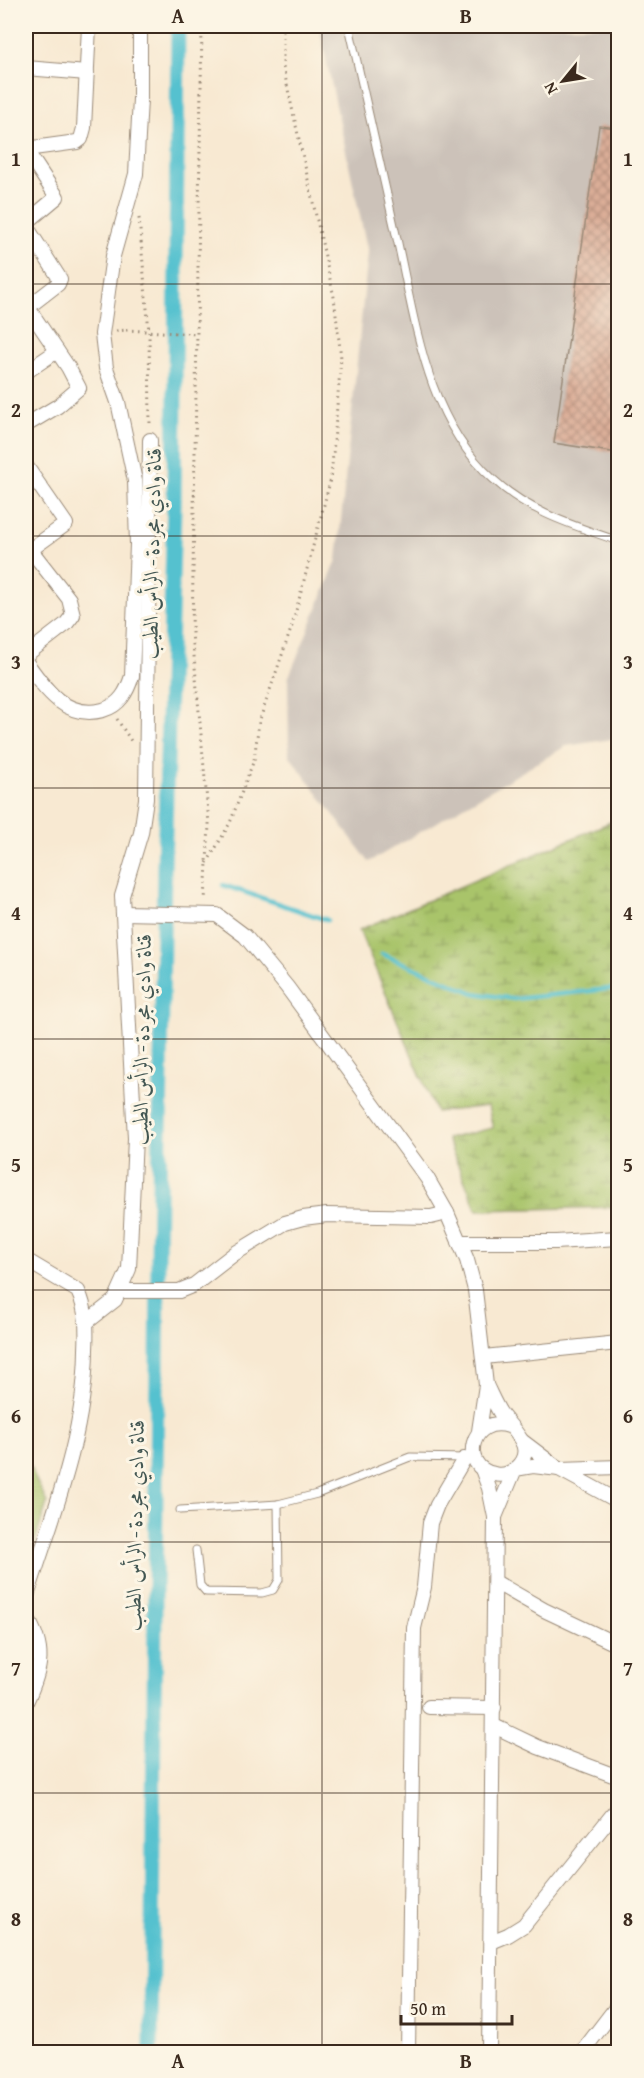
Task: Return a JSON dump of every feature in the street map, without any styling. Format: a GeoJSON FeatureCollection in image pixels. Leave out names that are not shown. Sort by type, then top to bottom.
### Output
{"type":"FeatureCollection","features":[{"type":"Feature","properties":{"kind":"street"},"geometry":{"type":"LineString","coordinates":[[26,425],[58,406],[79,388],[57,351],[26,307],[58,284],[60,279],[26,225],[57,197],[26,153],[77,142],[81,139],[89,26]]}},
{"type":"Feature","properties":{"kind":"street"},"geometry":{"type":"LineString","coordinates":[[26,662],[45,688],[64,705],[79,712],[92,713],[109,708],[124,696],[132,676],[137,544],[135,481],[118,402],[106,368],[102,334],[113,256],[136,174],[140,99],[140,26]]}},
{"type":"Feature","properties":{"kind":"street"},"geometry":{"type":"LineString","coordinates":[[26,68],[87,73]]}},
{"type":"Feature","properties":{"kind":"street"},"geometry":{"type":"LineString","coordinates":[[26,372],[57,351]]}},
{"type":"Feature","properties":{"kind":"street"},"geometry":{"type":"LineString","coordinates":[[128,1291],[135,1138],[129,913],[122,896],[144,816],[150,440]]}},
{"type":"Feature","properties":{"kind":"street"},"geometry":{"type":"LineString","coordinates":[[26,466],[66,524],[28,547],[69,599],[73,615],[66,624],[26,655]]}},
{"type":"Feature","properties":{"kind":"street"},"geometry":{"type":"LineString","coordinates":[[129,913],[217,915],[245,936],[287,987],[427,1178],[447,1213],[475,1290],[486,1385],[479,1431],[473,1446],[473,1462],[489,1488],[495,1517],[489,2052]]}},
{"type":"Feature","properties":{"kind":"street"},"geometry":{"type":"LineString","coordinates":[[87,1322],[128,1291],[179,1291],[194,1285],[234,1254],[268,1233],[303,1218],[327,1215],[431,1217],[447,1213]]}},
{"type":"Feature","properties":{"kind":"street"},"geometry":{"type":"LineString","coordinates":[[459,1242],[556,1242],[618,1238]]}},
{"type":"Feature","properties":{"kind":"street"},"geometry":{"type":"LineString","coordinates":[[26,1260],[78,1291],[87,1322],[86,1380],[80,1425],[26,1599]]}},
{"type":"Feature","properties":{"kind":"street"},"geometry":{"type":"LineString","coordinates":[[484,1356],[618,1343]]}},
{"type":"Feature","properties":{"kind":"street"},"geometry":{"type":"LineString","coordinates":[[486,1385],[509,1426],[522,1441],[559,1469],[618,1501]]}},
{"type":"Feature","properties":{"kind":"street"},"geometry":{"type":"LineString","coordinates":[[479,1431],[494,1424],[509,1426]]}},
{"type":"Feature","properties":{"kind":"street"},"geometry":{"type":"LineString","coordinates":[[495,1517],[515,1469],[524,1454],[522,1441]]}},
{"type":"Feature","properties":{"kind":"street"},"geometry":{"type":"LineString","coordinates":[[473,1462],[498,1475],[533,1466],[559,1469],[618,1467]]}},
{"type":"Feature","properties":{"kind":"street"},"geometry":{"type":"LineString","coordinates":[[408,2052],[414,1628],[425,1581],[430,1523],[437,1505],[473,1462]]}},
{"type":"Feature","properties":{"kind":"street"},"geometry":{"type":"LineString","coordinates":[[495,1582],[544,1610],[618,1645]]}},
{"type":"Feature","properties":{"kind":"street"},"geometry":{"type":"LineString","coordinates":[[26,1616],[35,1630],[41,1654],[38,1670],[26,1702]]}},
{"type":"Feature","properties":{"kind":"street"},"geometry":{"type":"LineString","coordinates":[[429,1707],[494,1708]]}},
{"type":"Feature","properties":{"kind":"street"},"geometry":{"type":"LineString","coordinates":[[494,1726],[556,1754],[618,1777]]}},
{"type":"Feature","properties":{"kind":"street"},"geometry":{"type":"LineString","coordinates":[[491,1942],[508,1935],[530,1918],[618,1808]]}},
{"type":"Feature","properties":{"kind":"street"},"geometry":{"type":"LineString","coordinates":[[582,2052],[618,2005]]}},
{"type":"Feature","properties":{"kind":"lane"},"geometry":{"type":"LineString","coordinates":[[349,26],[428,373],[454,434],[492,478],[516,498],[542,513],[618,541]]}},
{"type":"Feature","properties":{"kind":"lane"},"geometry":{"type":"LineString","coordinates":[[180,1510],[278,1504],[317,1494],[410,1457],[473,1462]]}},
{"type":"Feature","properties":{"kind":"lane"},"geometry":{"type":"LineString","coordinates":[[196,1550],[200,1586],[206,1592],[262,1593],[273,1590],[279,1580],[278,1504]]}},
{"type":"Feature","properties":{"kind":"path"},"geometry":{"type":"LineString","coordinates":[[202,26],[192,633],[209,824],[204,915]]}},
{"type":"Feature","properties":{"kind":"path"},"geometry":{"type":"LineString","coordinates":[[207,864],[230,824],[254,760],[259,722],[292,626],[331,478],[341,358],[334,297],[283,67],[283,26]]}},
{"type":"Feature","properties":{"kind":"path"},"geometry":{"type":"LineString","coordinates":[[138,208],[149,332],[150,440]]}},
{"type":"Feature","properties":{"kind":"path"},"geometry":{"type":"LineString","coordinates":[[126,330],[196,334]]}},
{"type":"Feature","properties":{"kind":"path"},"geometry":{"type":"LineString","coordinates":[[109,708],[146,762]]}},
{"type":"Feature","properties":{"kind":"shaded area"},"geometry":{"type":"Polygon","coordinates":[[[319,26],[618,26],[618,738],[566,746],[369,862],[289,755],[288,679],[337,560],[368,253],[319,26]]]}},
{"type":"Feature","properties":{"kind":"green space"},"geometry":{"type":"Polygon","coordinates":[[[618,819],[618,1207],[477,1210],[447,1139],[493,1128],[488,1106],[436,1112],[359,930],[618,819]]]}},
{"type":"Feature","properties":{"kind":"green space"},"geometry":{"type":"Polygon","coordinates":[[[26,1459],[47,1503],[26,1570],[26,1459]]]}},
{"type":"Feature","properties":{"kind":"building"},"geometry":{"type":"Polygon","coordinates":[[[599,126],[618,128],[618,453],[554,443],[599,126]]]}},
{"type":"Feature","properties":{"kind":"waterway","name":"قناة وادي مجردة - الرأس الطيب"},"geometry":{"type":"LineString","coordinates":[[151,2052],[158,1263],[164,869],[174,507],[178,26]]}},
{"type":"Feature","properties":{"kind":"waterway"},"geometry":{"type":"LineString","coordinates":[[223,885],[327,920]]}},
{"type":"Feature","properties":{"kind":"waterway"},"geometry":{"type":"LineString","coordinates":[[382,954],[474,993],[514,999],[618,988]]}}]}
